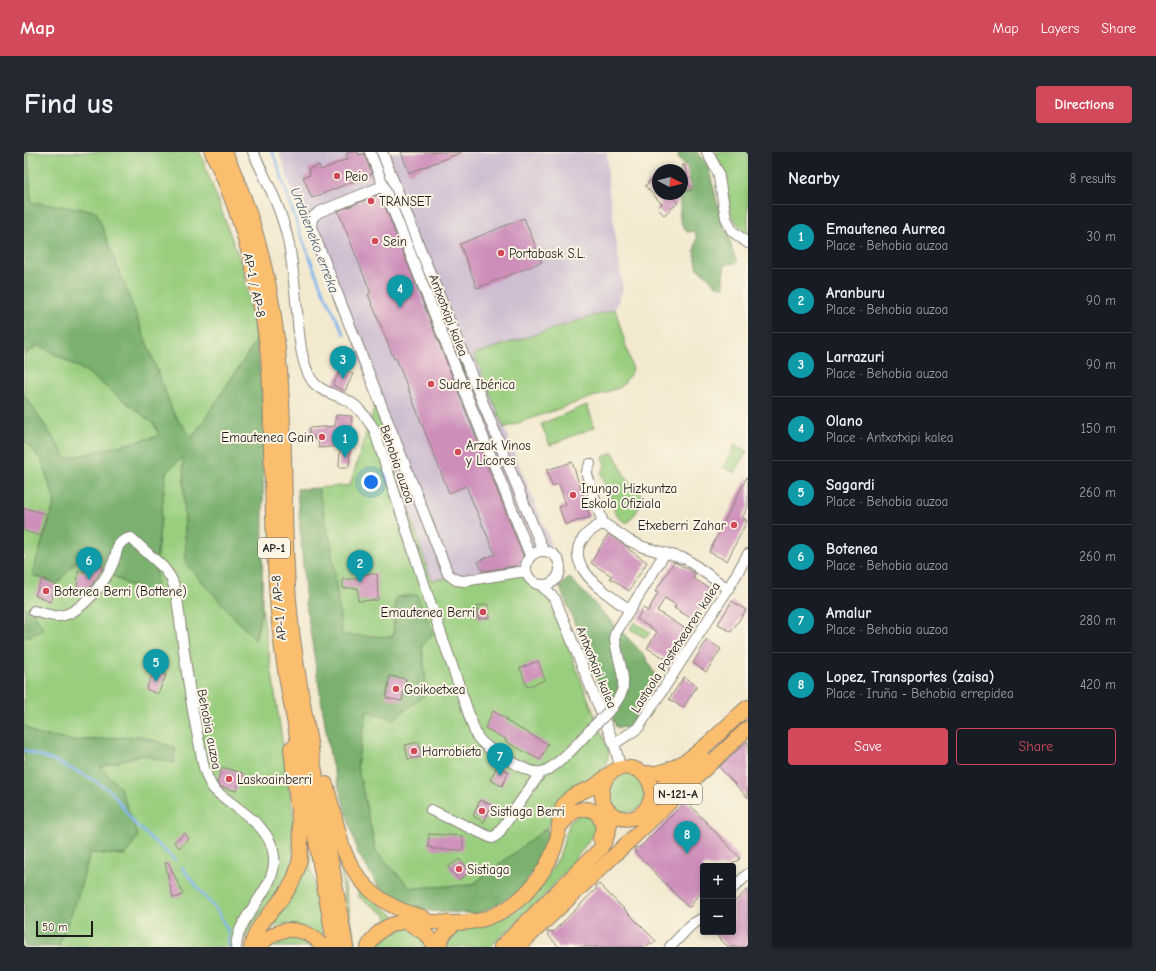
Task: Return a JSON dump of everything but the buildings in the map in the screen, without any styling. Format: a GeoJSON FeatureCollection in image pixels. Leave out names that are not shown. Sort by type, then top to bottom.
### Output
{"type":"FeatureCollection","features":[{"type":"Feature","properties":{"kind":"highway","name":"AP-1 / AP-8"},"geometry":{"type":"LineString","coordinates":[[212,152],[234,204],[244,234],[255,276],[264,324],[270,398],[275,579],[278,613],[286,672],[335,947]]}},
{"type":"Feature","properties":{"kind":"highway","name":"AP-1 / AP-8"},"geometry":{"type":"LineString","coordinates":[[225,152],[253,226],[266,274],[275,323],[282,398],[284,505],[290,612],[299,679],[346,947]]}},
{"type":"Feature","properties":{"kind":"highway"},"geometry":{"type":"LineString","coordinates":[[252,947],[254,938],[261,925],[284,896],[293,881],[301,856],[302,838],[288,721],[286,672]]}},
{"type":"Feature","properties":{"kind":"highway"},"geometry":{"type":"LineString","coordinates":[[299,679],[306,696],[340,838],[345,855],[355,873],[375,896],[393,907],[412,914],[459,923]]}},
{"type":"Feature","properties":{"kind":"highway","name":"N-121-A"},"geometry":{"type":"LineString","coordinates":[[640,772],[652,774],[661,772],[683,762],[714,739],[748,708]]}},
{"type":"Feature","properties":{"kind":"highway","name":"N-121-A"},"geometry":{"type":"LineString","coordinates":[[608,861],[637,816],[646,808],[652,797],[666,783],[692,769],[748,721]]}},
{"type":"Feature","properties":{"kind":"highway","name":"N-121-A"},"geometry":{"type":"LineString","coordinates":[[518,947],[748,728]]}},
{"type":"Feature","properties":{"kind":"highway","name":"N-121-A"},"geometry":{"type":"LineString","coordinates":[[619,769],[626,767],[633,768],[640,772],[649,780],[652,797]]}},
{"type":"Feature","properties":{"kind":"highway"},"geometry":{"type":"LineString","coordinates":[[368,947],[372,940],[383,929],[393,924],[406,921],[459,923],[479,920],[495,915],[511,906],[519,900],[533,884],[548,863],[556,845],[561,812],[568,800],[595,785],[612,772],[619,769]]}},
{"type":"Feature","properties":{"kind":"highway"},"geometry":{"type":"LineString","coordinates":[[501,947],[592,859],[605,842],[610,827],[607,808],[601,797],[601,790],[607,777]]}},
{"type":"Feature","properties":{"kind":"highway"},"geometry":{"type":"LineString","coordinates":[[560,826],[568,811],[574,804],[590,799],[624,818],[637,816]]}},
{"type":"Feature","properties":{"kind":"highway"},"geometry":{"type":"LineString","coordinates":[[560,826],[574,812],[582,809],[590,810],[597,814],[603,824],[601,837],[582,861],[572,878]]}},
{"type":"Feature","properties":{"kind":"highway"},"geometry":{"type":"LineString","coordinates":[[406,921],[426,934],[436,947]]}},
{"type":"Feature","properties":{"kind":"highway"},"geometry":{"type":"LineString","coordinates":[[440,947],[441,940],[445,932],[459,923]]}},
{"type":"Feature","properties":{"kind":"highway"},"geometry":{"type":"LineString","coordinates":[[260,947],[265,940],[276,933],[293,930],[310,935],[322,947]]}},
{"type":"Feature","properties":{"kind":"street","name":"Behobia auzoa"},"geometry":{"type":"LineString","coordinates":[[253,152],[276,201],[284,224],[289,245],[299,336],[307,370],[318,388],[351,402],[363,413],[374,429],[427,593],[476,735],[482,744],[523,768],[541,772]]}},
{"type":"Feature","properties":{"kind":"street","name":"Antxotxipi kalea"},"geometry":{"type":"LineString","coordinates":[[370,152],[530,555]]}},
{"type":"Feature","properties":{"kind":"street","name":"Antxotxipi kalea"},"geometry":{"type":"LineString","coordinates":[[382,152],[542,550]]}},
{"type":"Feature","properties":{"kind":"street"},"geometry":{"type":"LineString","coordinates":[[706,152],[718,172],[726,218],[732,231],[748,243]]}},
{"type":"Feature","properties":{"kind":"street"},"geometry":{"type":"LineString","coordinates":[[383,186],[319,212],[312,218],[311,228],[448,574],[456,580],[464,581],[525,571]]}},
{"type":"Feature","properties":{"kind":"street"},"geometry":{"type":"LineString","coordinates":[[590,464],[587,475],[603,523],[628,540],[643,547],[686,559],[728,589]]}},
{"type":"Feature","properties":{"kind":"street"},"geometry":{"type":"LineString","coordinates":[[603,523],[589,531],[582,539],[578,553],[579,564],[592,581],[630,610]]}},
{"type":"Feature","properties":{"kind":"street","name":"Behobia auzoa"},"geometry":{"type":"LineString","coordinates":[[34,612],[59,616],[70,612],[88,600],[101,584],[112,564],[118,544],[124,539],[131,538],[164,568],[171,578],[176,591],[192,712],[205,775],[212,788],[258,825],[265,833],[274,855],[274,868],[268,884],[243,923],[236,947]]}},
{"type":"Feature","properties":{"kind":"street"},"geometry":{"type":"LineString","coordinates":[[542,550],[549,551],[557,558],[560,568],[556,579],[547,585],[534,583],[525,571],[525,565],[530,555],[534,552],[542,550]]}},
{"type":"Feature","properties":{"kind":"street"},"geometry":{"type":"LineString","coordinates":[[431,810],[492,838],[498,834],[541,772],[553,767],[612,708],[622,691],[623,681],[615,642],[615,634],[665,553]]}},
{"type":"Feature","properties":{"kind":"street","name":"Lastaola Postetxearen kalea"},"geometry":{"type":"LineString","coordinates":[[614,744],[638,728],[728,589],[748,554]]}},
{"type":"Feature","properties":{"kind":"street","name":"Antxotxipi kalea"},"geometry":{"type":"LineString","coordinates":[[556,579],[555,598],[614,744],[619,762],[619,769]]}},
{"type":"Feature","properties":{"kind":"street","name":"Antxotxipi kalea"},"geometry":{"type":"LineString","coordinates":[[541,585],[555,598]]}},
{"type":"Feature","properties":{"kind":"street"},"geometry":{"type":"LineString","coordinates":[[736,877],[748,866]]}},
{"type":"Feature","properties":{"kind":"street"},"geometry":{"type":"LineString","coordinates":[[736,885],[748,874]]}},
{"type":"Feature","properties":{"kind":"street"},"geometry":{"type":"LineString","coordinates":[[670,946],[691,925],[700,913]]}},
{"type":"Feature","properties":{"kind":"street"},"geometry":{"type":"LineString","coordinates":[[691,925],[700,920]]}},
{"type":"Feature","properties":{"kind":"shaded area"},"geometry":{"type":"Polygon","coordinates":[[[279,152],[607,152],[608,184],[623,289],[615,309],[474,354],[551,543],[525,571],[431,580],[354,341],[298,206],[279,152]]]}},
{"type":"Feature","properties":{"kind":"green space"},"geometry":{"type":"Polygon","coordinates":[[[24,152],[28,152],[31,202],[96,211],[174,414],[192,438],[257,340],[264,419],[262,608],[255,640],[186,564],[183,457],[166,472],[156,563],[157,597],[129,585],[80,557],[58,583],[32,575],[55,501],[41,459],[24,440],[24,394],[67,459],[159,436],[154,424],[87,372],[39,345],[24,355],[24,152]]]}},
{"type":"Feature","properties":{"kind":"green space"},"geometry":{"type":"Polygon","coordinates":[[[28,152],[200,152],[243,269],[257,340],[192,438],[174,414],[31,202],[28,152]]]}},
{"type":"Feature","properties":{"kind":"green space"},"geometry":{"type":"Polygon","coordinates":[[[679,152],[697,152],[708,166],[724,229],[728,230],[732,250],[737,261],[735,263],[725,264],[723,276],[724,287],[716,286],[698,269],[694,252],[697,237],[694,231],[687,232],[681,222],[679,200],[688,200],[688,191],[692,190],[688,164],[684,164],[678,159],[679,152]]]}},
{"type":"Feature","properties":{"kind":"green space"},"geometry":{"type":"Polygon","coordinates":[[[715,152],[748,152],[748,236],[732,217],[722,165],[715,152]]]}},
{"type":"Feature","properties":{"kind":"green space"},"geometry":{"type":"Polygon","coordinates":[[[615,309],[633,370],[621,387],[504,428],[474,354],[615,309]]]}},
{"type":"Feature","properties":{"kind":"green space"},"geometry":{"type":"Polygon","coordinates":[[[38,345],[87,372],[154,424],[159,436],[67,459],[24,394],[24,355],[38,345]]]}},
{"type":"Feature","properties":{"kind":"green space"},"geometry":{"type":"Polygon","coordinates":[[[375,405],[431,580],[525,571],[550,600],[609,753],[603,772],[560,800],[548,827],[473,885],[410,888],[376,851],[357,765],[367,711],[427,693],[422,646],[396,597],[393,638],[342,635],[331,544],[318,488],[350,485],[375,405]]]}},
{"type":"Feature","properties":{"kind":"green space"},"geometry":{"type":"Polygon","coordinates":[[[587,405],[595,427],[550,445],[541,424],[587,405]]]}},
{"type":"Feature","properties":{"kind":"green space"},"geometry":{"type":"Polygon","coordinates":[[[24,440],[41,458],[55,501],[32,575],[58,583],[80,557],[129,585],[156,563],[166,472],[183,457],[186,564],[256,639],[262,608],[293,812],[293,869],[247,934],[241,947],[58,947],[77,899],[90,853],[126,855],[120,787],[99,767],[141,755],[174,763],[175,748],[140,736],[73,741],[36,734],[24,725],[24,638],[44,630],[33,612],[24,608],[24,440]]]}},
{"type":"Feature","properties":{"kind":"green space"},"geometry":{"type":"Polygon","coordinates":[[[735,445],[747,451],[735,473],[723,467],[735,445]]]}},
{"type":"Feature","properties":{"kind":"green space"},"geometry":{"type":"Polygon","coordinates":[[[613,452],[625,476],[645,498],[635,514],[627,523],[618,517],[614,510],[601,473],[605,466],[603,457],[613,452]]]}},
{"type":"Feature","properties":{"kind":"green space"},"geometry":{"type":"Polygon","coordinates":[[[318,488],[331,544],[342,635],[393,637],[396,597],[417,595],[433,634],[422,646],[427,693],[394,719],[367,711],[357,765],[376,851],[410,888],[472,885],[548,827],[548,845],[520,892],[478,914],[415,910],[378,886],[358,853],[331,761],[306,605],[297,489],[318,488]]]}},
{"type":"Feature","properties":{"kind":"green space"},"geometry":{"type":"Polygon","coordinates":[[[569,577],[645,656],[658,681],[629,728],[616,727],[560,587],[569,577]]]}},
{"type":"Feature","properties":{"kind":"green space"},"geometry":{"type":"Polygon","coordinates":[[[24,608],[33,612],[44,630],[24,638],[24,608]]]}},
{"type":"Feature","properties":{"kind":"green space"},"geometry":{"type":"Polygon","coordinates":[[[634,622],[650,632],[646,638],[630,629],[634,622]]]}},
{"type":"Feature","properties":{"kind":"green space"},"geometry":{"type":"Polygon","coordinates":[[[24,725],[36,734],[73,741],[140,736],[175,748],[174,763],[141,755],[100,767],[120,787],[138,836],[126,855],[90,853],[77,899],[58,947],[24,947],[24,725]]]}},
{"type":"Feature","properties":{"kind":"green space"},"geometry":{"type":"Polygon","coordinates":[[[627,774],[637,777],[643,783],[646,793],[643,803],[637,809],[627,812],[617,809],[611,803],[608,793],[611,783],[617,777],[627,774]]]}},
{"type":"Feature","properties":{"kind":"green space"},"geometry":{"type":"Polygon","coordinates":[[[582,813],[594,817],[596,831],[570,866],[542,898],[490,947],[446,947],[451,934],[461,929],[485,925],[517,911],[542,885],[559,857],[570,822],[582,813]]]}},
{"type":"Feature","properties":{"kind":"green space"},"geometry":{"type":"Polygon","coordinates":[[[308,847],[323,937],[300,927],[288,924],[275,926],[266,930],[265,928],[308,847]]]}},
{"type":"Feature","properties":{"kind":"green space"},"geometry":{"type":"Polygon","coordinates":[[[336,849],[343,858],[343,875],[356,947],[354,947],[336,849]]]}},
{"type":"Feature","properties":{"kind":"green space"},"geometry":{"type":"Polygon","coordinates":[[[355,880],[374,901],[396,917],[387,922],[386,915],[359,897],[355,880]]]}},
{"type":"Feature","properties":{"kind":"green space"},"geometry":{"type":"Polygon","coordinates":[[[390,927],[412,928],[429,947],[370,947],[390,927]]]}},
{"type":"Feature","properties":{"kind":"green space"},"geometry":{"type":"Polygon","coordinates":[[[284,934],[307,939],[313,947],[265,947],[284,934]]]}},
{"type":"Feature","properties":{"kind":"waterway","name":"Urdaieneko erreka"},"geometry":{"type":"LineString","coordinates":[[272,152],[299,230],[322,289],[344,334]]}},
{"type":"Feature","properties":{"kind":"waterway"},"geometry":{"type":"LineString","coordinates":[[24,750],[54,761],[87,776],[112,792],[134,823],[175,860]]}},
{"type":"Feature","properties":{"kind":"waterway"},"geometry":{"type":"LineString","coordinates":[[182,867],[203,895],[217,910],[228,931],[228,947]]}},
{"type":"Feature","properties":{"kind":"place","name":"Peio"},"geometry":{"type":"Point","coordinates":[337,176]}},
{"type":"Feature","properties":{"kind":"place","name":"TRANSET"},"geometry":{"type":"Point","coordinates":[371,201]}},
{"type":"Feature","properties":{"kind":"place","name":"Sein"},"geometry":{"type":"Point","coordinates":[375,241]}},
{"type":"Feature","properties":{"kind":"place","name":"Portabask S.L."},"geometry":{"type":"Point","coordinates":[501,253]}},
{"type":"Feature","properties":{"kind":"place","name":"Olano"},"geometry":{"type":"Point","coordinates":[400,308]}},
{"type":"Feature","properties":{"kind":"place","name":"Larrazuri"},"geometry":{"type":"Point","coordinates":[343,379]}},
{"type":"Feature","properties":{"kind":"place","name":"Sudre Ibérica"},"geometry":{"type":"Point","coordinates":[431,384]}},
{"type":"Feature","properties":{"kind":"place","name":"Emautenea Gain"},"geometry":{"type":"Point","coordinates":[322,437]}},
{"type":"Feature","properties":{"kind":"place","name":"Arzak Vinos y Licores"},"geometry":{"type":"Point","coordinates":[458,452]}},
{"type":"Feature","properties":{"kind":"place","name":"Emautenea Aurrea"},"geometry":{"type":"Point","coordinates":[345,458]}},
{"type":"Feature","properties":{"kind":"place","name":"Irungo Hizkuntza Eskola Ofiziala"},"geometry":{"type":"Point","coordinates":[573,495]}},
{"type":"Feature","properties":{"kind":"place","name":"Etxeberri Zahar"},"geometry":{"type":"Point","coordinates":[734,525]}},
{"type":"Feature","properties":{"kind":"place","name":"Botenea"},"geometry":{"type":"Point","coordinates":[89,580]}},
{"type":"Feature","properties":{"kind":"place","name":"Aranburu"},"geometry":{"type":"Point","coordinates":[360,583]}},
{"type":"Feature","properties":{"kind":"place","name":"Botenea Berri (Bottene)"},"geometry":{"type":"Point","coordinates":[46,591]}},
{"type":"Feature","properties":{"kind":"place","name":"Emautenea Berri"},"geometry":{"type":"Point","coordinates":[483,612]}},
{"type":"Feature","properties":{"kind":"place","name":"Sagardi"},"geometry":{"type":"Point","coordinates":[156,682]}},
{"type":"Feature","properties":{"kind":"place","name":"Goikoetxea"},"geometry":{"type":"Point","coordinates":[396,689]}},
{"type":"Feature","properties":{"kind":"place","name":"Harrobieta"},"geometry":{"type":"Point","coordinates":[414,751]}},
{"type":"Feature","properties":{"kind":"place","name":"Amalur"},"geometry":{"type":"Point","coordinates":[500,776]}},
{"type":"Feature","properties":{"kind":"place","name":"Laskoainberri"},"geometry":{"type":"Point","coordinates":[229,779]}},
{"type":"Feature","properties":{"kind":"place","name":"Sistiaga Berri"},"geometry":{"type":"Point","coordinates":[482,811]}},
{"type":"Feature","properties":{"kind":"place","name":"Lopez, Transportes (zaisa)"},"geometry":{"type":"Point","coordinates":[687,854]}},
{"type":"Feature","properties":{"kind":"place","name":"Sistiaga"},"geometry":{"type":"Point","coordinates":[459,869]}}]}
